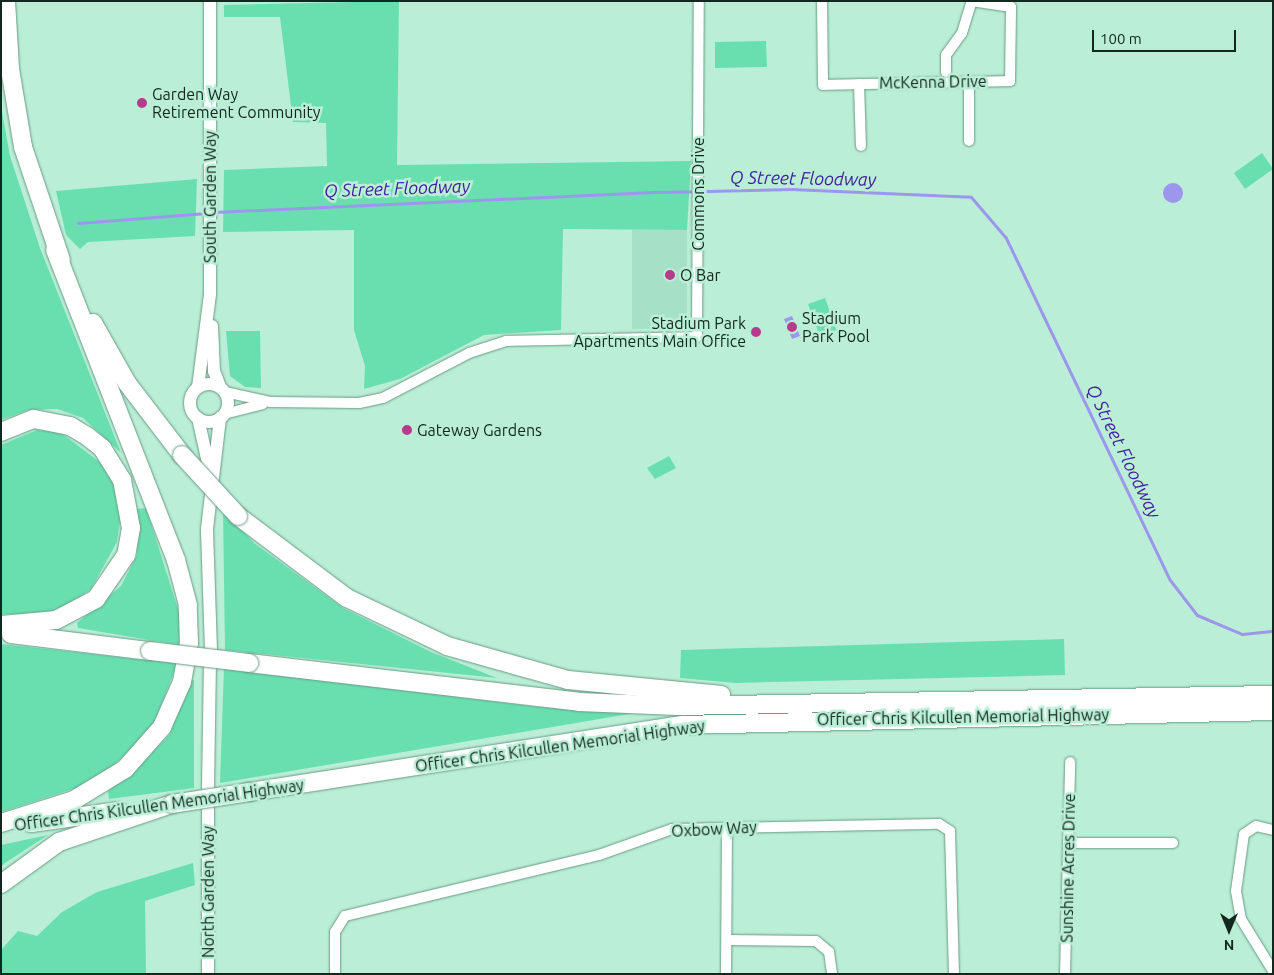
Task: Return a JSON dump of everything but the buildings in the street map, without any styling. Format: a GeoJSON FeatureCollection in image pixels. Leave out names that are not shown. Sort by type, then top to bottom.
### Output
{"type":"FeatureCollection","features":[{"type":"Feature","properties":{"kind":"highway"},"geometry":{"type":"LineString","coordinates":[[1,823],[74,800],[125,769],[162,727],[182,682],[188,650],[188,605],[176,560],[55,250],[23,147],[10,69],[6,1]]}},
{"type":"Feature","properties":{"kind":"highway"},"geometry":{"type":"LineString","coordinates":[[55,250],[127,383],[182,455],[238,516],[348,598],[447,646],[497,663],[578,681],[816,703]]}},
{"type":"Feature","properties":{"kind":"highway"},"geometry":{"type":"LineString","coordinates":[[1,432],[34,419],[70,426],[88,437],[102,448],[122,480],[131,528],[126,555],[96,599],[56,620],[1,625]]}},
{"type":"Feature","properties":{"kind":"highway","name":"Officer Chris Kilcullen Memorial Highway"},"geometry":{"type":"LineString","coordinates":[[1,633],[579,702],[816,703],[1273,695]]}},
{"type":"Feature","properties":{"kind":"highway","name":"Officer Chris Kilcullen Memorial Highway"},"geometry":{"type":"LineString","coordinates":[[1,828],[172,804],[683,725],[1273,711]]}},
{"type":"Feature","properties":{"kind":"highway"},"geometry":{"type":"LineString","coordinates":[[1,884],[59,842],[172,804]]}},
{"type":"Feature","properties":{"kind":"street","name":"South Garden Way"},"geometry":{"type":"LineString","coordinates":[[210,1],[210,304],[214,371],[228,403],[222,416],[212,496],[212,520],[216,529],[215,632],[211,651],[207,529],[212,520]]}},
{"type":"Feature","properties":{"kind":"street","name":"Commons Drive"},"geometry":{"type":"LineString","coordinates":[[223,390],[271,402],[359,403],[383,398],[468,353],[506,341],[697,337],[699,1]]}},
{"type":"Feature","properties":{"kind":"street","name":"McKenna Drive"},"geometry":{"type":"LineString","coordinates":[[822,1],[823,85],[1010,81],[1011,7],[971,2]]}},
{"type":"Feature","properties":{"kind":"street"},"geometry":{"type":"LineString","coordinates":[[946,72],[946,55],[962,33],[971,2]]}},
{"type":"Feature","properties":{"kind":"street"},"geometry":{"type":"LineString","coordinates":[[969,82],[969,141]]}},
{"type":"Feature","properties":{"kind":"street"},"geometry":{"type":"LineString","coordinates":[[859,84],[861,146]]}},
{"type":"Feature","properties":{"kind":"street","name":"South Garden Way"},"geometry":{"type":"LineString","coordinates":[[198,418],[190,402],[198,387],[210,304]]}},
{"type":"Feature","properties":{"kind":"street"},"geometry":{"type":"LineString","coordinates":[[198,387],[209,384],[223,390]]}},
{"type":"Feature","properties":{"kind":"street","name":"Commons Drive"},"geometry":{"type":"LineString","coordinates":[[222,416],[271,402]]}},
{"type":"Feature","properties":{"kind":"street"},"geometry":{"type":"LineString","coordinates":[[198,418],[209,421],[222,416]]}},
{"type":"Feature","properties":{"kind":"street"},"geometry":{"type":"LineString","coordinates":[[198,418],[205,433],[212,496]]}},
{"type":"Feature","properties":{"kind":"street"},"geometry":{"type":"LineString","coordinates":[[208,788],[210,665]]}},
{"type":"Feature","properties":{"kind":"street","name":"Sunshine Acres Drive"},"geometry":{"type":"LineString","coordinates":[[1065,974],[1070,762]]}},
{"type":"Feature","properties":{"kind":"street","name":"North Garden Way"},"geometry":{"type":"LineString","coordinates":[[208,809],[208,974]]}},
{"type":"Feature","properties":{"kind":"street","name":"Oxbow Way"},"geometry":{"type":"LineString","coordinates":[[335,974],[336,927],[350,914],[599,855],[672,829],[947,825],[954,974]]}},
{"type":"Feature","properties":{"kind":"street"},"geometry":{"type":"LineString","coordinates":[[1273,830],[1251,827],[1242,839],[1236,899],[1241,919],[1273,971]]}},
{"type":"Feature","properties":{"kind":"street"},"geometry":{"type":"LineString","coordinates":[[726,974],[727,828]]}},
{"type":"Feature","properties":{"kind":"street"},"geometry":{"type":"LineString","coordinates":[[1068,843],[1173,843]]}},
{"type":"Feature","properties":{"kind":"street"},"geometry":{"type":"LineString","coordinates":[[726,940],[816,940],[829,952],[832,974]]}},
{"type":"Feature","properties":{"kind":"shaded area"},"geometry":{"type":"Polygon","coordinates":[[[1173,183],[1180,186],[1183,193],[1180,200],[1173,203],[1166,200],[1163,193],[1166,186],[1173,183]]]}},
{"type":"Feature","properties":{"kind":"shaded area"},"geometry":{"type":"Polygon","coordinates":[[[632,230],[687,230],[687,323],[683,328],[632,329],[632,230]]]}},
{"type":"Feature","properties":{"kind":"shaded area","name":"Stadium Park Pool"},"geometry":{"type":"Polygon","coordinates":[[[792,316],[800,336],[792,339],[784,319],[792,316]]]}},
{"type":"Feature","properties":{"kind":"green space"},"geometry":{"type":"Polygon","coordinates":[[[399,1],[397,165],[691,161],[687,230],[563,229],[561,330],[484,335],[400,379],[364,389],[365,366],[354,330],[354,230],[223,232],[224,170],[327,166],[326,123],[293,122],[280,17],[224,17],[224,5],[399,1]]]}},
{"type":"Feature","properties":{"kind":"green space"},"geometry":{"type":"Polygon","coordinates":[[[766,41],[767,67],[715,68],[715,42],[766,41]]]}},
{"type":"Feature","properties":{"kind":"green space"},"geometry":{"type":"Polygon","coordinates":[[[1,106],[10,156],[40,248],[121,453],[83,418],[57,409],[28,410],[1,420],[1,106]]]}},
{"type":"Feature","properties":{"kind":"green space"},"geometry":{"type":"Polygon","coordinates":[[[1262,153],[1273,169],[1245,189],[1234,173],[1262,153]]]}},
{"type":"Feature","properties":{"kind":"green space"},"geometry":{"type":"Polygon","coordinates":[[[197,179],[195,236],[88,242],[80,249],[66,235],[56,191],[197,179]]]}},
{"type":"Feature","properties":{"kind":"green space"},"geometry":{"type":"Polygon","coordinates":[[[825,298],[837,331],[820,337],[808,304],[825,298]]]}},
{"type":"Feature","properties":{"kind":"green space"},"geometry":{"type":"Polygon","coordinates":[[[226,331],[260,331],[261,388],[245,387],[230,376],[226,331]]]}},
{"type":"Feature","properties":{"kind":"green space"},"geometry":{"type":"Polygon","coordinates":[[[37,430],[60,432],[101,463],[115,487],[121,514],[117,542],[91,589],[69,604],[43,614],[1,614],[1,445],[37,430]]]}},
{"type":"Feature","properties":{"kind":"green space"},"geometry":{"type":"Polygon","coordinates":[[[669,456],[676,468],[655,479],[647,468],[669,456]]]}},
{"type":"Feature","properties":{"kind":"green space"},"geometry":{"type":"Polygon","coordinates":[[[146,508],[179,612],[179,645],[78,628],[77,623],[121,586],[137,555],[137,509],[146,508]]]}},
{"type":"Feature","properties":{"kind":"green space"},"geometry":{"type":"Polygon","coordinates":[[[223,509],[254,543],[343,608],[431,652],[497,678],[225,650],[223,509]]]}},
{"type":"Feature","properties":{"kind":"green space"},"geometry":{"type":"Polygon","coordinates":[[[1064,639],[1065,675],[736,683],[680,678],[681,650],[1064,639]]]}},
{"type":"Feature","properties":{"kind":"green space"},"geometry":{"type":"Polygon","coordinates":[[[1,644],[178,662],[155,721],[140,742],[111,767],[76,788],[1,812],[1,644]]]}},
{"type":"Feature","properties":{"kind":"green space"},"geometry":{"type":"Polygon","coordinates":[[[224,668],[538,707],[635,713],[220,783],[224,668]]]}},
{"type":"Feature","properties":{"kind":"green space"},"geometry":{"type":"Polygon","coordinates":[[[189,680],[194,680],[194,788],[109,799],[108,791],[133,773],[170,734],[189,680]]]}},
{"type":"Feature","properties":{"kind":"green space"},"geometry":{"type":"Polygon","coordinates":[[[48,835],[5,863],[1,867],[1,845],[48,835]]]}},
{"type":"Feature","properties":{"kind":"green space"},"geometry":{"type":"Polygon","coordinates":[[[193,863],[195,885],[145,901],[146,974],[1,974],[1,950],[18,931],[37,936],[62,912],[97,892],[193,863]]]}},
{"type":"Feature","properties":{"kind":"waterway","name":"Q Street Floodway"},"geometry":{"type":"LineString","coordinates":[[214,212],[659,192],[791,189],[971,197],[1006,238],[1170,580],[1197,615],[1242,634],[1273,631]]}},
{"type":"Feature","properties":{"kind":"waterway","name":"Q Street Floodway"},"geometry":{"type":"LineString","coordinates":[[78,223],[207,213]]}},
{"type":"Feature","properties":{"kind":"place","name":"Garden Way Retirement Community"},"geometry":{"type":"Point","coordinates":[142,103]}},
{"type":"Feature","properties":{"kind":"place","name":"O Bar"},"geometry":{"type":"Point","coordinates":[670,275]}},
{"type":"Feature","properties":{"kind":"place","name":"Stadium Park Pool"},"geometry":{"type":"Point","coordinates":[792,327]}},
{"type":"Feature","properties":{"kind":"place","name":"Stadium Park Apartments Main Office"},"geometry":{"type":"Point","coordinates":[756,332]}},
{"type":"Feature","properties":{"kind":"place","name":"Gateway Gardens"},"geometry":{"type":"Point","coordinates":[407,430]}}]}
